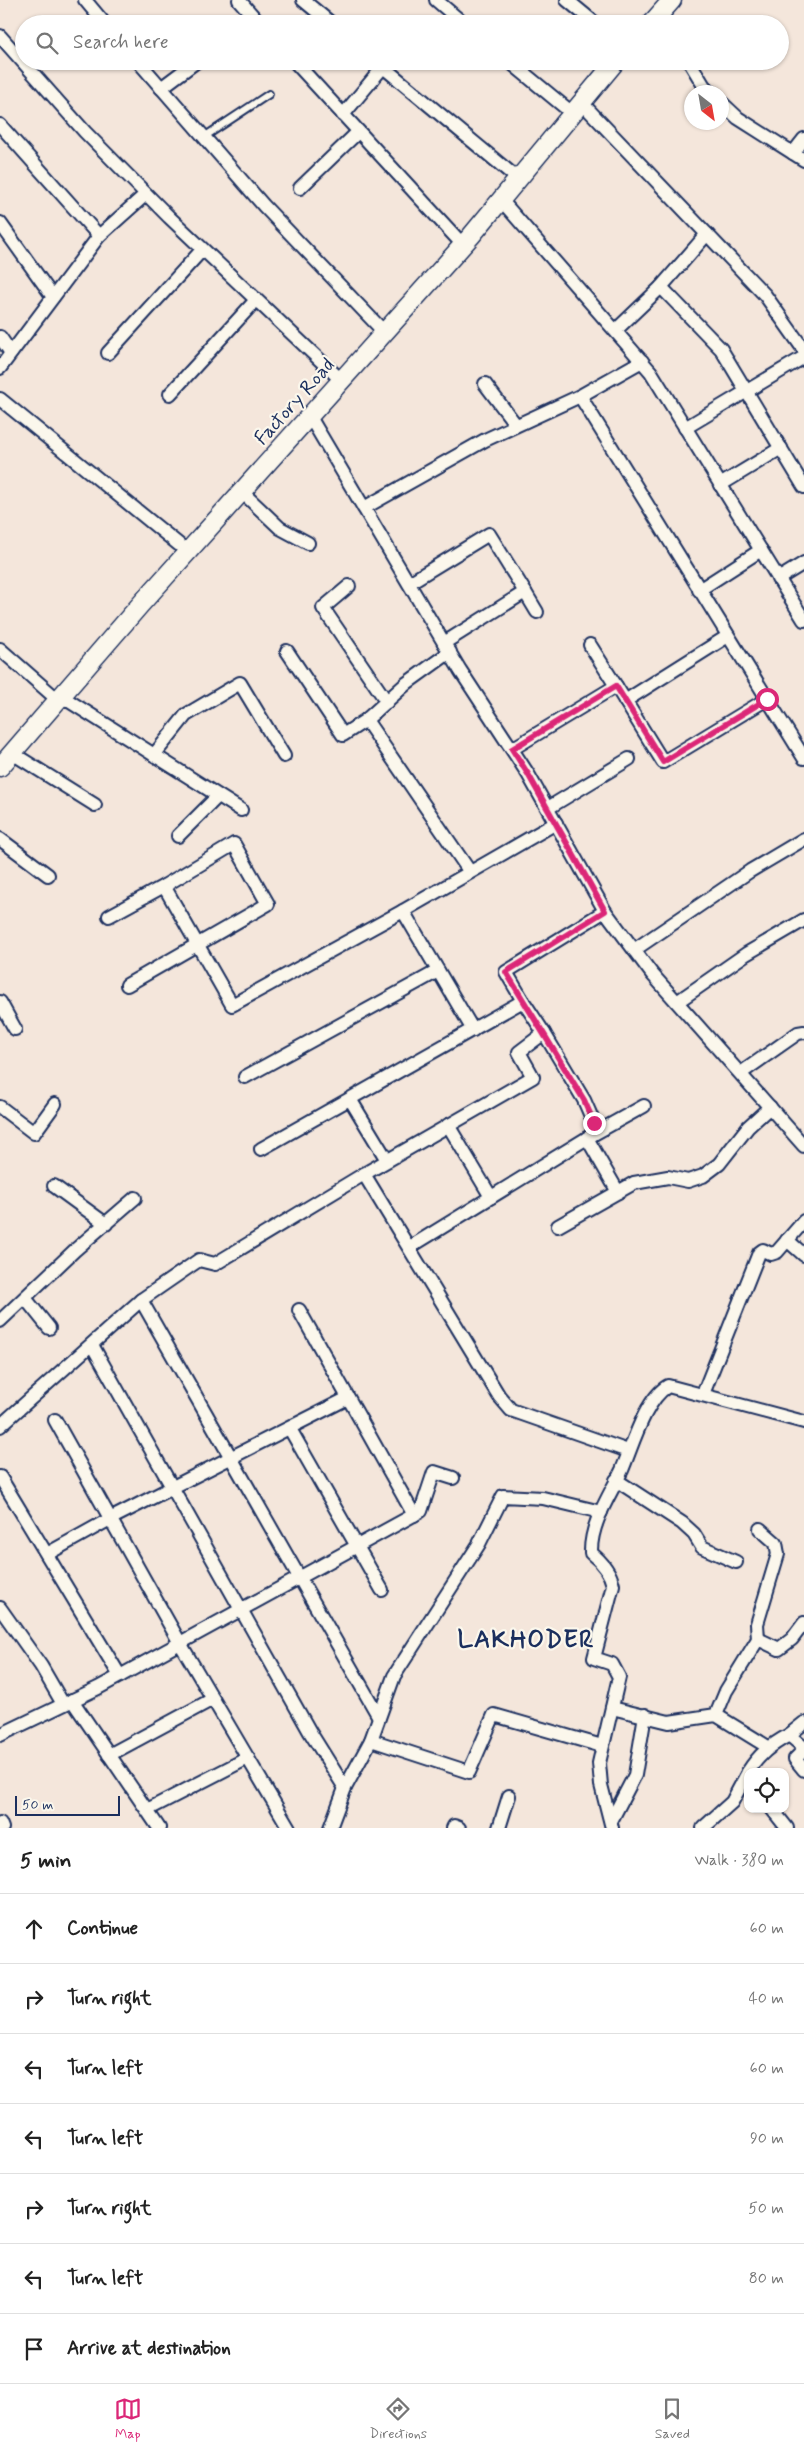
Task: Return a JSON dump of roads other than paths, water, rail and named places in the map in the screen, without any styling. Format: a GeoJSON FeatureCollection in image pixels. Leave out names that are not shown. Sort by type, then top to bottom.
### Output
{"type":"FeatureCollection","features":[{"type":"Feature","properties":{"kind":"main road","name":"Factory Road"},"geometry":{"type":"LineString","coordinates":[[5,757],[463,245],[608,70]]}},
{"type":"Feature","properties":{"kind":"street"},"geometry":{"type":"LineString","coordinates":[[84,0],[97,15]]}},
{"type":"Feature","properties":{"kind":"street"},"geometry":{"type":"LineString","coordinates":[[239,0],[249,15]]}},
{"type":"Feature","properties":{"kind":"street"},"geometry":{"type":"LineString","coordinates":[[303,0],[321,15]]}},
{"type":"Feature","properties":{"kind":"street"},"geometry":{"type":"LineString","coordinates":[[567,0],[585,15]]}},
{"type":"Feature","properties":{"kind":"street"},"geometry":{"type":"LineString","coordinates":[[438,1],[454,15]]}},
{"type":"Feature","properties":{"kind":"street"},"geometry":{"type":"LineString","coordinates":[[0,36],[15,53]]}},
{"type":"Feature","properties":{"kind":"street"},"geometry":{"type":"LineString","coordinates":[[30,70],[85,132],[146,194],[202,250],[342,382]]}},
{"type":"Feature","properties":{"kind":"street"},"geometry":{"type":"LineString","coordinates":[[146,70],[264,206],[385,333]]}},
{"type":"Feature","properties":{"kind":"street"},"geometry":{"type":"LineString","coordinates":[[161,88],[185,70]]}},
{"type":"Feature","properties":{"kind":"street"},"geometry":{"type":"LineString","coordinates":[[302,70],[463,245]]}},
{"type":"Feature","properties":{"kind":"street"},"geometry":{"type":"LineString","coordinates":[[343,115],[376,70]]}},
{"type":"Feature","properties":{"kind":"street"},"geometry":{"type":"LineString","coordinates":[[387,70],[518,179]]}},
{"type":"Feature","properties":{"kind":"street"},"geometry":{"type":"LineString","coordinates":[[522,70],[576,107],[707,234],[765,295],[804,350]]}},
{"type":"Feature","properties":{"kind":"street"},"geometry":{"type":"LineString","coordinates":[[694,70],[703,85]]}},
{"type":"Feature","properties":{"kind":"street"},"geometry":{"type":"LineString","coordinates":[[729,109],[738,118],[799,156],[804,139]]}},
{"type":"Feature","properties":{"kind":"street"},"geometry":{"type":"LineString","coordinates":[[0,125],[99,236]]}},
{"type":"Feature","properties":{"kind":"street"},"geometry":{"type":"LineString","coordinates":[[300,188],[358,132]]}},
{"type":"Feature","properties":{"kind":"street"},"geometry":{"type":"LineString","coordinates":[[0,368],[99,236],[146,194]]}},
{"type":"Feature","properties":{"kind":"street"},"geometry":{"type":"LineString","coordinates":[[501,200],[651,372],[804,620]]}},
{"type":"Feature","properties":{"kind":"street"},"geometry":{"type":"LineString","coordinates":[[0,223],[53,297]]}},
{"type":"Feature","properties":{"kind":"street"},"geometry":{"type":"LineString","coordinates":[[616,330],[661,287],[707,234]]}},
{"type":"Feature","properties":{"kind":"street"},"geometry":{"type":"LineString","coordinates":[[108,353],[202,250]]}},
{"type":"Feature","properties":{"kind":"street"},"geometry":{"type":"LineString","coordinates":[[661,287],[721,349],[804,487]]}},
{"type":"Feature","properties":{"kind":"street"},"geometry":{"type":"LineString","coordinates":[[170,394],[256,300]]}},
{"type":"Feature","properties":{"kind":"street"},"geometry":{"type":"LineString","coordinates":[[0,337],[11,353]]}},
{"type":"Feature","properties":{"kind":"street"},"geometry":{"type":"LineString","coordinates":[[684,428],[804,357]]}},
{"type":"Feature","properties":{"kind":"street"},"geometry":{"type":"LineString","coordinates":[[364,508],[419,475],[580,396],[642,361]]}},
{"type":"Feature","properties":{"kind":"street"},"geometry":{"type":"LineString","coordinates":[[485,384],[516,426]]}},
{"type":"Feature","properties":{"kind":"street"},"geometry":{"type":"LineString","coordinates":[[580,396],[804,758]]}},
{"type":"Feature","properties":{"kind":"street"},"geometry":{"type":"LineString","coordinates":[[0,399],[188,552]]}},
{"type":"Feature","properties":{"kind":"street"},"geometry":{"type":"LineString","coordinates":[[310,417],[447,648],[548,808],[605,911],[652,974],[804,1146]]}},
{"type":"Feature","properties":{"kind":"street"},"geometry":{"type":"LineString","coordinates":[[720,485],[781,448]]}},
{"type":"Feature","properties":{"kind":"street"},"geometry":{"type":"LineString","coordinates":[[242,492],[280,528],[308,543]]}},
{"type":"Feature","properties":{"kind":"street"},"geometry":{"type":"LineString","coordinates":[[409,583],[489,534],[537,612]]}},
{"type":"Feature","properties":{"kind":"street"},"geometry":{"type":"LineString","coordinates":[[699,590],[760,550]]}},
{"type":"Feature","properties":{"kind":"street"},"geometry":{"type":"LineString","coordinates":[[778,579],[804,563]]}},
{"type":"Feature","properties":{"kind":"street"},"geometry":{"type":"LineString","coordinates":[[349,586],[324,608],[387,702]]}},
{"type":"Feature","properties":{"kind":"street"},"geometry":{"type":"LineString","coordinates":[[287,651],[343,735],[366,720],[447,648],[525,592]]}},
{"type":"Feature","properties":{"kind":"street"},"geometry":{"type":"LineString","coordinates":[[626,701],[728,636]]}},
{"type":"Feature","properties":{"kind":"street"},"geometry":{"type":"LineString","coordinates":[[590,645],[663,762],[767,699]]}},
{"type":"Feature","properties":{"kind":"street"},"geometry":{"type":"LineString","coordinates":[[0,649],[59,698],[241,810]]}},
{"type":"Feature","properties":{"kind":"street"},"geometry":{"type":"LineString","coordinates":[[154,755],[186,715],[240,683],[284,756]]}},
{"type":"Feature","properties":{"kind":"street"},"geometry":{"type":"LineString","coordinates":[[512,749],[616,686]]}},
{"type":"Feature","properties":{"kind":"street"},"geometry":{"type":"LineString","coordinates":[[366,720],[470,872]]}},
{"type":"Feature","properties":{"kind":"street"},"geometry":{"type":"LineString","coordinates":[[5,757],[95,805]]}},
{"type":"Feature","properties":{"kind":"street"},"geometry":{"type":"LineString","coordinates":[[548,808],[629,759]]}},
{"type":"Feature","properties":{"kind":"street"},"geometry":{"type":"LineString","coordinates":[[178,836],[218,796]]}},
{"type":"Feature","properties":{"kind":"street"},"geometry":{"type":"LineString","coordinates":[[164,886],[232,1005],[403,911],[556,823]]}},
{"type":"Feature","properties":{"kind":"street"},"geometry":{"type":"LineString","coordinates":[[634,950],[750,871],[804,838]]}},
{"type":"Feature","properties":{"kind":"street"},"geometry":{"type":"LineString","coordinates":[[0,839],[48,874]]}},
{"type":"Feature","properties":{"kind":"street"},"geometry":{"type":"LineString","coordinates":[[109,916],[234,844],[268,904],[127,985]]}},
{"type":"Feature","properties":{"kind":"street"},"geometry":{"type":"LineString","coordinates":[[403,911],[473,1030]]}},
{"type":"Feature","properties":{"kind":"street"},"geometry":{"type":"LineString","coordinates":[[605,911],[506,972],[584,1100],[594,1123],[590,1136],[618,1192]]}},
{"type":"Feature","properties":{"kind":"street"},"geometry":{"type":"LineString","coordinates":[[677,1002],[746,954],[804,920]]}},
{"type":"Feature","properties":{"kind":"street"},"geometry":{"type":"LineString","coordinates":[[245,1077],[438,971]]}},
{"type":"Feature","properties":{"kind":"street"},"geometry":{"type":"LineString","coordinates":[[261,1149],[523,1001]]}},
{"type":"Feature","properties":{"kind":"street"},"geometry":{"type":"LineString","coordinates":[[0,1002],[15,1029]]}},
{"type":"Feature","properties":{"kind":"street"},"geometry":{"type":"LineString","coordinates":[[741,1073],[798,1033],[804,1032]]}},
{"type":"Feature","properties":{"kind":"street"},"geometry":{"type":"LineString","coordinates":[[0,1426],[141,1300],[199,1260],[215,1264],[364,1174],[533,1077],[519,1052],[544,1034]]}},
{"type":"Feature","properties":{"kind":"street"},"geometry":{"type":"LineString","coordinates":[[350,1099],[388,1160]]}},
{"type":"Feature","properties":{"kind":"street"},"geometry":{"type":"LineString","coordinates":[[0,1107],[34,1133],[55,1104]]}},
{"type":"Feature","properties":{"kind":"street"},"geometry":{"type":"LineString","coordinates":[[410,1247],[590,1136],[644,1106]]}},
{"type":"Feature","properties":{"kind":"street"},"geometry":{"type":"LineString","coordinates":[[558,1226],[634,1183],[668,1177],[688,1181],[703,1176],[719,1164],[748,1127],[770,1107]]}},
{"type":"Feature","properties":{"kind":"street"},"geometry":{"type":"LineString","coordinates":[[448,1125],[491,1197]]}},
{"type":"Feature","properties":{"kind":"street"},"geometry":{"type":"LineString","coordinates":[[364,1174],[499,1396],[512,1410],[628,1451]]}},
{"type":"Feature","properties":{"kind":"street"},"geometry":{"type":"LineString","coordinates":[[54,1186],[106,1224]]}},
{"type":"Feature","properties":{"kind":"street"},"geometry":{"type":"LineString","coordinates":[[0,1321],[135,1198]]}},
{"type":"Feature","properties":{"kind":"street"},"geometry":{"type":"LineString","coordinates":[[703,1394],[759,1253],[763,1250],[771,1254],[777,1252],[804,1221]]}},
{"type":"Feature","properties":{"kind":"street"},"geometry":{"type":"LineString","coordinates":[[786,1240],[804,1255]]}},
{"type":"Feature","properties":{"kind":"street"},"geometry":{"type":"LineString","coordinates":[[25,1298],[49,1328]]}},
{"type":"Feature","properties":{"kind":"street"},"geometry":{"type":"LineString","coordinates":[[141,1300],[379,1717]]}},
{"type":"Feature","properties":{"kind":"street"},"geometry":{"type":"LineString","coordinates":[[299,1310],[414,1515]]}},
{"type":"Feature","properties":{"kind":"street"},"geometry":{"type":"LineString","coordinates":[[92,1345],[310,1732],[345,1788]]}},
{"type":"Feature","properties":{"kind":"street"},"geometry":{"type":"LineString","coordinates":[[611,1824],[601,1786],[599,1763],[618,1684],[617,1671],[612,1664],[594,1658],[613,1585],[611,1576],[601,1561],[591,1553],[590,1542],[634,1435],[662,1390],[668,1386],[804,1422]]}},
{"type":"Feature","properties":{"kind":"street"},"geometry":{"type":"LineString","coordinates":[[48,1554],[110,1519],[348,1398]]}},
{"type":"Feature","properties":{"kind":"street"},"geometry":{"type":"LineString","coordinates":[[55,1420],[180,1643],[289,1828]]}},
{"type":"Feature","properties":{"kind":"street"},"geometry":{"type":"LineString","coordinates":[[290,1429],[382,1590]]}},
{"type":"Feature","properties":{"kind":"street"},"geometry":{"type":"LineString","coordinates":[[0,1735],[120,1676],[421,1511],[434,1472],[453,1478]]}},
{"type":"Feature","properties":{"kind":"street"},"geometry":{"type":"LineString","coordinates":[[0,1477],[120,1676]]}},
{"type":"Feature","properties":{"kind":"street"},"geometry":{"type":"LineString","coordinates":[[616,1480],[682,1523],[694,1534],[702,1547],[736,1562]]}},
{"type":"Feature","properties":{"kind":"street"},"geometry":{"type":"LineString","coordinates":[[330,1828],[345,1788],[371,1740],[394,1676],[479,1544],[503,1496],[543,1498],[601,1512]]}},
{"type":"Feature","properties":{"kind":"street"},"geometry":{"type":"LineString","coordinates":[[716,1715],[726,1692],[758,1639],[757,1624],[778,1554],[776,1543],[760,1529]]}},
{"type":"Feature","properties":{"kind":"street"},"geometry":{"type":"LineString","coordinates":[[0,1608],[109,1755],[159,1828]]}},
{"type":"Feature","properties":{"kind":"street"},"geometry":{"type":"LineString","coordinates":[[758,1639],[779,1649],[792,1639],[804,1623]]}},
{"type":"Feature","properties":{"kind":"street"},"geometry":{"type":"LineString","coordinates":[[109,1755],[213,1699]]}},
{"type":"Feature","properties":{"kind":"street"},"geometry":{"type":"LineString","coordinates":[[612,1708],[669,1722],[680,1722],[716,1715],[768,1747]]}},
{"type":"Feature","properties":{"kind":"street"},"geometry":{"type":"LineString","coordinates":[[371,1740],[469,1772],[494,1715],[602,1746]]}},
{"type":"Feature","properties":{"kind":"street"},"geometry":{"type":"LineString","coordinates":[[611,1824],[635,1776],[645,1715]]}},
{"type":"Feature","properties":{"kind":"street"},"geometry":{"type":"LineString","coordinates":[[750,1768],[756,1758],[768,1747],[789,1735],[804,1723]]}},
{"type":"Feature","properties":{"kind":"street"},"geometry":{"type":"LineString","coordinates":[[789,1735],[802,1746],[803,1751],[795,1760],[804,1770]]}},
{"type":"Feature","properties":{"kind":"street"},"geometry":{"type":"LineString","coordinates":[[147,1810],[248,1758]]}},
{"type":"Feature","properties":{"kind":"street"},"geometry":{"type":"LineString","coordinates":[[704,1828],[732,1802],[744,1780]]}},
{"type":"Feature","properties":{"kind":"street"},"geometry":{"type":"LineString","coordinates":[[499,1828],[509,1796]]}},
{"type":"Feature","properties":{"kind":"street"},"geometry":{"type":"LineString","coordinates":[[775,1813],[787,1828]]}},
{"type":"Feature","properties":{"kind":"street"},"geometry":{"type":"LineString","coordinates":[[0,1823],[2,1828]]}},
{"type":"Feature","properties":{"kind":"street"},"geometry":{"type":"LineString","coordinates":[[452,1828],[454,1826],[459,1828]]}},
{"type":"Feature","properties":{"kind":"lane"},"geometry":{"type":"LineString","coordinates":[[204,137],[269,94]]}},
{"type":"Feature","properties":{"kind":"district","name":"LAKHODER"},"geometry":{"type":"Point","coordinates":[526,1640]}}]}
